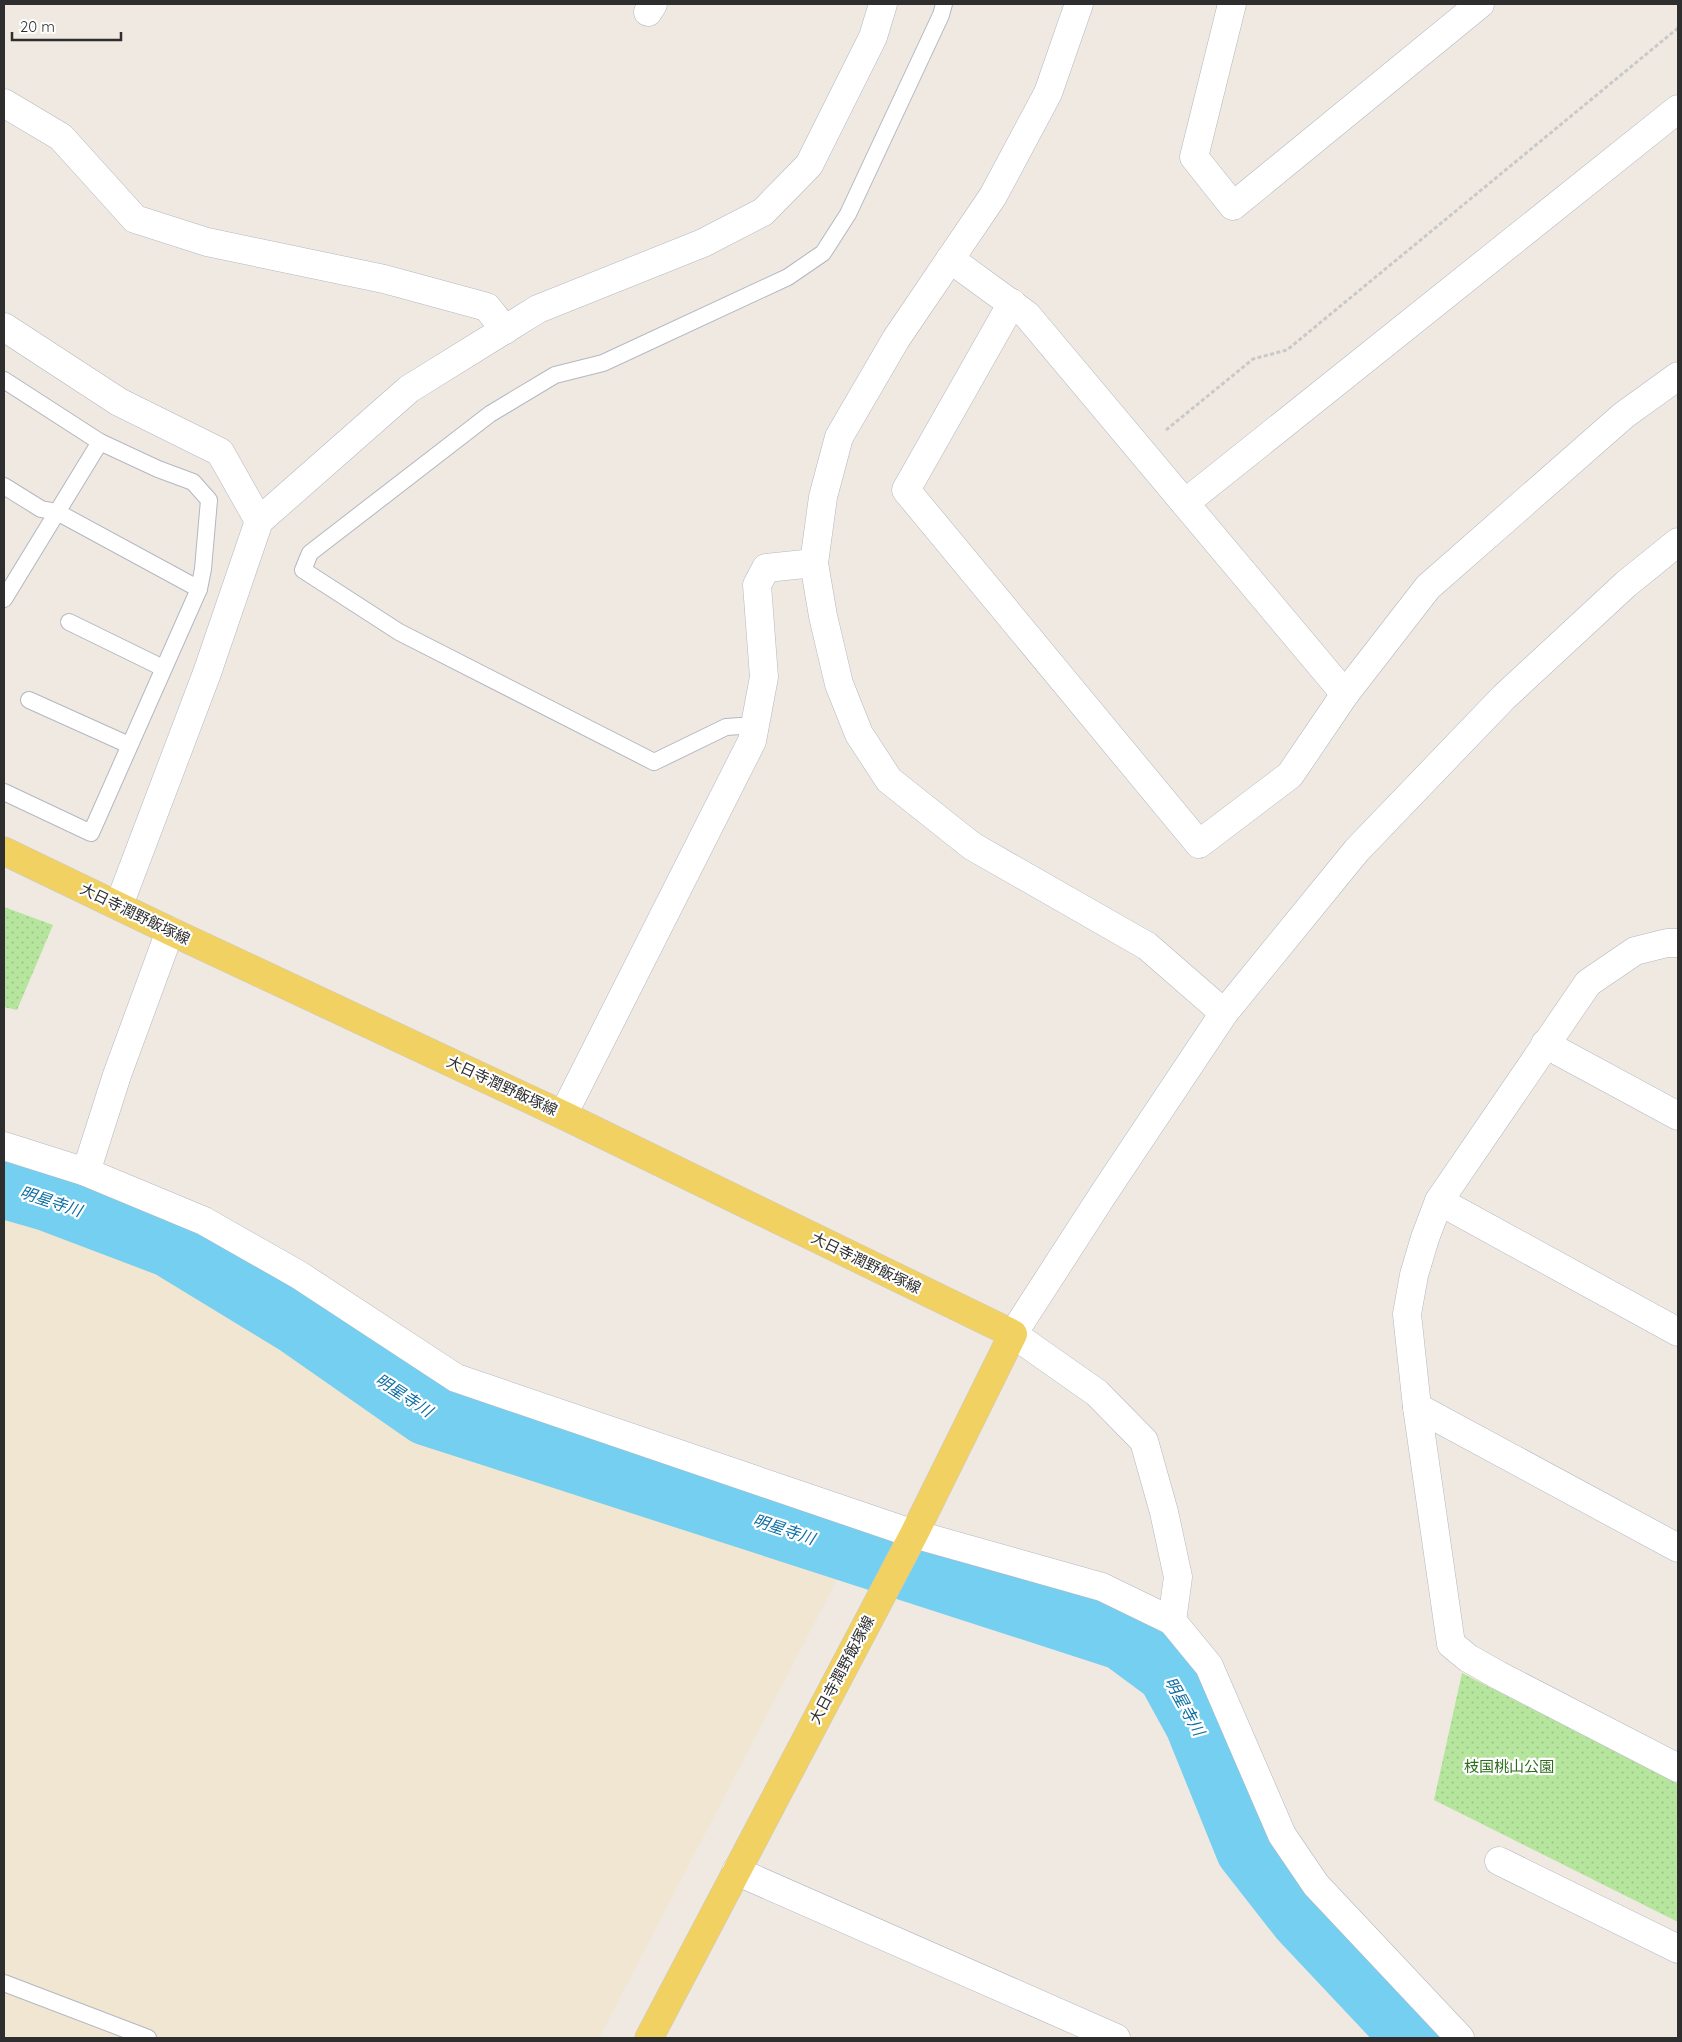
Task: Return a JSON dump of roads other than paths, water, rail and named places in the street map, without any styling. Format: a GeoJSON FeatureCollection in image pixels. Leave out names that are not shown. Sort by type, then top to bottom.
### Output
{"type":"FeatureCollection","features":[{"type":"Feature","properties":{"kind":"main road","name":"大日寺潤野飯塚線"},"geometry":{"type":"LineString","coordinates":[[4,851],[563,1115],[1013,1334],[914,1534],[649,2038]]}},
{"type":"Feature","properties":{"kind":"street"},"geometry":{"type":"LineString","coordinates":[[119,905],[207,673],[259,521],[409,389],[538,309],[702,243],[763,212],[809,165],[873,37],[883,4]]}},
{"type":"Feature","properties":{"kind":"street"},"geometry":{"type":"LineString","coordinates":[[1079,4],[1048,93],[993,196],[896,339],[839,437],[822,497],[814,563],[823,616],[840,684],[859,734],[890,780],[972,846],[1147,946],[1224,1013]]}},
{"type":"Feature","properties":{"kind":"street"},"geometry":{"type":"LineString","coordinates":[[1232,4],[1194,158],[1233,206],[1480,4]]}},
{"type":"Feature","properties":{"kind":"street"},"geometry":{"type":"LineString","coordinates":[[4,103],[61,137],[135,219],[207,242],[384,279],[487,308],[505,330]]}},
{"type":"Feature","properties":{"kind":"street"},"geometry":{"type":"LineString","coordinates":[[1185,503],[1678,109]]}},
{"type":"Feature","properties":{"kind":"street"},"geometry":{"type":"LineString","coordinates":[[950,259],[1027,314],[1344,694]]}},
{"type":"Feature","properties":{"kind":"street"},"geometry":{"type":"LineString","coordinates":[[1012,303],[906,490],[1199,844],[1290,775],[1344,694],[1428,587],[1624,415],[1678,376]]}},
{"type":"Feature","properties":{"kind":"street"},"geometry":{"type":"LineString","coordinates":[[4,327],[119,402],[220,452],[259,521]]}},
{"type":"Feature","properties":{"kind":"street"},"geometry":{"type":"LineString","coordinates":[[1172,1621],[1178,1578],[1164,1512],[1144,1441],[1098,1393],[1013,1334],[1224,1013],[1357,850],[1504,697],[1626,584],[1678,542]]}},
{"type":"Feature","properties":{"kind":"street"},"geometry":{"type":"LineString","coordinates":[[563,1115],[752,740],[764,677],[757,585],[766,568],[814,563]]}},
{"type":"Feature","properties":{"kind":"street"},"geometry":{"type":"LineString","coordinates":[[86,1172],[117,1075],[170,931]]}},
{"type":"Feature","properties":{"kind":"street"},"geometry":{"type":"LineString","coordinates":[[1678,943],[1667,943],[1635,951],[1588,983],[1439,1201],[1414,1275],[1407,1314],[1417,1407],[1451,1644],[1468,1658],[1498,1675],[1678,1768]]}},
{"type":"Feature","properties":{"kind":"street"},"geometry":{"type":"LineString","coordinates":[[1545,1044],[1678,1116]]}},
{"type":"Feature","properties":{"kind":"street"},"geometry":{"type":"LineString","coordinates":[[4,1146],[86,1172],[204,1220],[299,1275],[456,1378],[914,1534],[1102,1587],[1172,1621],[1209,1666],[1282,1835],[1316,1885],[1461,2038]]}},
{"type":"Feature","properties":{"kind":"street"},"geometry":{"type":"LineString","coordinates":[[1439,1201],[1678,1332]]}},
{"type":"Feature","properties":{"kind":"street"},"geometry":{"type":"LineString","coordinates":[[1417,1407],[1678,1548]]}},
{"type":"Feature","properties":{"kind":"street"},"geometry":{"type":"LineString","coordinates":[[1499,1861],[1678,1949]]}},
{"type":"Feature","properties":{"kind":"street"},"geometry":{"type":"LineString","coordinates":[[736,1872],[1116,2038]]}},
{"type":"Feature","properties":{"kind":"lane"},"geometry":{"type":"LineString","coordinates":[[755,725],[726,727],[654,762],[399,632],[303,570],[310,553],[490,414],[555,375],[603,363],[788,277],[822,253],[848,214],[941,15],[944,4]]}},
{"type":"Feature","properties":{"kind":"lane"},"geometry":{"type":"LineString","coordinates":[[4,380],[100,442],[158,469],[193,482],[208,500],[203,569],[199,589],[91,833],[4,792]]}},
{"type":"Feature","properties":{"kind":"lane"},"geometry":{"type":"LineString","coordinates":[[4,600],[100,442]]}},
{"type":"Feature","properties":{"kind":"lane"},"geometry":{"type":"LineString","coordinates":[[4,486],[41,509],[57,512],[199,589]]}},
{"type":"Feature","properties":{"kind":"lane"},"geometry":{"type":"LineString","coordinates":[[69,622],[163,668]]}},
{"type":"Feature","properties":{"kind":"lane"},"geometry":{"type":"LineString","coordinates":[[29,700],[129,745]]}},
{"type":"Feature","properties":{"kind":"lane"},"geometry":{"type":"LineString","coordinates":[[4,1983],[148,2038]]}},
{"type":"Feature","properties":{"kind":"waterway","name":"明星寺川"},"geometry":{"type":"LineString","coordinates":[[4,1186],[49,1199],[170,1245],[298,1323],[427,1413],[1123,1638],[1169,1672],[1197,1723],[1248,1849],[1302,1918],[1415,2038]]}},
{"type":"Feature","properties":{"kind":"park label","name":"枝国桃山公園"},"geometry":{"type":"Point","coordinates":[1509,1767]}}]}
